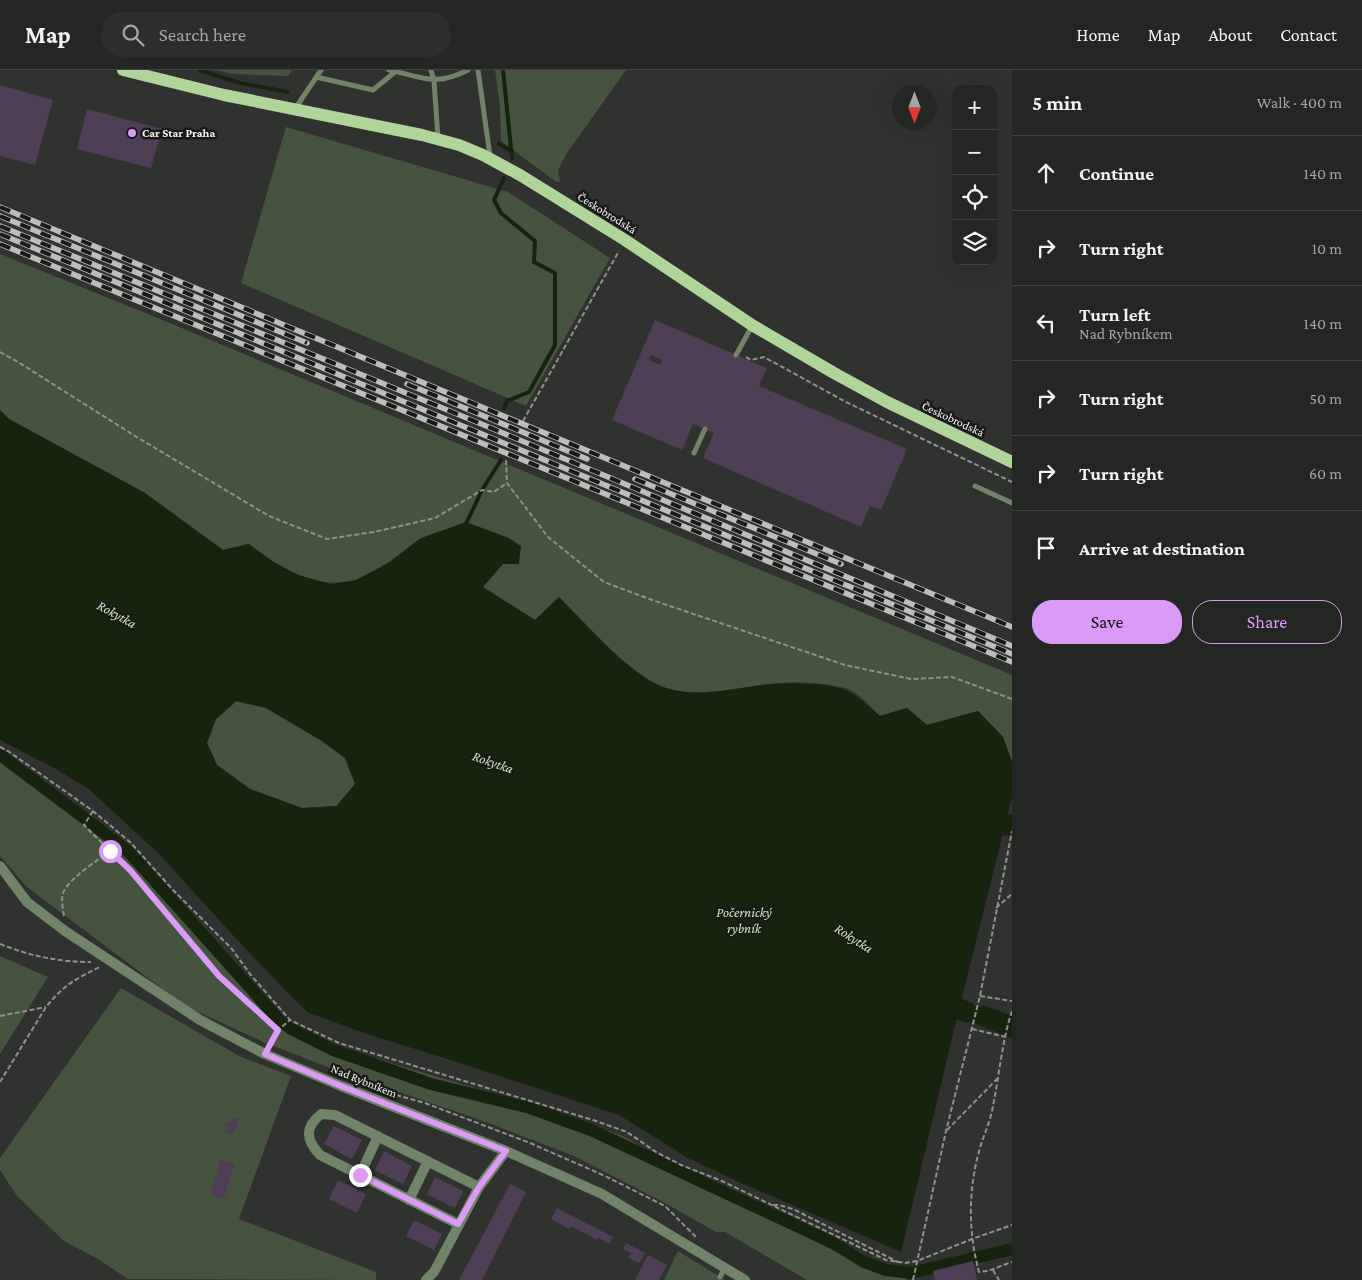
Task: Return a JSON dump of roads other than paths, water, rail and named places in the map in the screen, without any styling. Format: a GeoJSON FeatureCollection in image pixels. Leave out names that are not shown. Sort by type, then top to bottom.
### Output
{"type":"FeatureCollection","features":[{"type":"Feature","properties":{"kind":"main road","name":"Českobrodská"},"geometry":{"type":"LineString","coordinates":[[123,70],[224,95],[295,108],[438,139],[490,159],[520,175],[625,240],[752,325],[834,373],[887,402],[1012,462]]}},
{"type":"Feature","properties":{"kind":"main road","name":"Českobrodská"},"geometry":{"type":"LineString","coordinates":[[136,70],[152,76]]}},
{"type":"Feature","properties":{"kind":"street","name":"Nad Rybníkem"},"geometry":{"type":"LineString","coordinates":[[0,866],[27,902],[65,931],[200,1020],[265,1054],[506,1151],[602,1194],[723,1272],[745,1280]]}},
{"type":"Feature","properties":{"kind":"street"},"geometry":{"type":"LineString","coordinates":[[458,1224],[320,1155],[311,1145],[309,1134],[312,1122],[321,1114],[335,1116],[479,1187]]}},
{"type":"Feature","properties":{"kind":"street"},"geometry":{"type":"LineString","coordinates":[[360,1175],[378,1136]]}},
{"type":"Feature","properties":{"kind":"street"},"geometry":{"type":"LineString","coordinates":[[426,1280],[434,1272],[479,1187],[506,1151]]}},
{"type":"Feature","properties":{"kind":"street"},"geometry":{"type":"LineString","coordinates":[[409,1200],[428,1161]]}},
{"type":"Feature","properties":{"kind":"lane"},"geometry":{"type":"LineString","coordinates":[[295,108],[321,70]]}},
{"type":"Feature","properties":{"kind":"lane"},"geometry":{"type":"LineString","coordinates":[[389,70],[434,81],[453,78],[468,70]]}},
{"type":"Feature","properties":{"kind":"lane"},"geometry":{"type":"LineString","coordinates":[[431,70],[434,81],[438,139]]}},
{"type":"Feature","properties":{"kind":"lane"},"geometry":{"type":"LineString","coordinates":[[478,70],[490,159]]}},
{"type":"Feature","properties":{"kind":"lane"},"geometry":{"type":"LineString","coordinates":[[316,78],[374,90],[396,72]]}},
{"type":"Feature","properties":{"kind":"lane"},"geometry":{"type":"LineString","coordinates":[[737,353],[752,325]]}},
{"type":"Feature","properties":{"kind":"lane"},"geometry":{"type":"LineString","coordinates":[[694,454],[705,429]]}},
{"type":"Feature","properties":{"kind":"lane"},"geometry":{"type":"LineString","coordinates":[[974,486],[1012,503]]}},
{"type":"Feature","properties":{"kind":"water","name":"Počernický rybník"},"geometry":{"type":"Polygon","coordinates":[[[0,410],[9,419],[145,493],[223,550],[249,544],[273,562],[298,575],[331,584],[356,580],[390,562],[421,538],[466,522],[509,538],[521,546],[519,564],[503,564],[483,587],[535,620],[559,597],[623,661],[652,682],[666,688],[679,691],[705,692],[772,684],[817,684],[840,688],[851,693],[880,716],[907,708],[927,725],[978,711],[1003,737],[1012,762],[1012,797],[901,1252],[688,1158],[619,1115],[367,1034],[307,1012],[252,956],[160,855],[90,790],[56,769],[0,740],[0,410]],[[236,701],[216,719],[207,743],[217,765],[250,789],[302,808],[337,806],[355,784],[345,758],[322,741],[266,708],[236,701]]]}},
{"type":"Feature","properties":{"kind":"waterway"},"geometry":{"type":"LineString","coordinates":[[200,70],[236,82],[287,92]]}},
{"type":"Feature","properties":{"kind":"waterway"},"geometry":{"type":"LineString","coordinates":[[503,70],[512,158]]}},
{"type":"Feature","properties":{"kind":"waterway"},"geometry":{"type":"LineString","coordinates":[[499,144],[512,151]]}},
{"type":"Feature","properties":{"kind":"waterway"},"geometry":{"type":"LineString","coordinates":[[504,178],[494,200],[501,213],[535,241],[534,262],[555,273],[555,345],[529,392],[507,401],[504,408]]}},
{"type":"Feature","properties":{"kind":"waterway"},"geometry":{"type":"LineString","coordinates":[[465,526],[482,490],[501,460]]}},
{"type":"Feature","properties":{"kind":"waterway"},"geometry":{"type":"LineString","coordinates":[[0,755],[128,851],[278,1019],[291,1029],[333,1050],[431,1084],[530,1108],[591,1130],[833,1243],[864,1262],[886,1270],[911,1273],[1012,1249]]}},
{"type":"Feature","properties":{"kind":"waterway"},"geometry":{"type":"LineString","coordinates":[[977,824],[1012,825]]}},
{"type":"Feature","properties":{"kind":"waterway","name":"Rokytka"},"geometry":{"type":"LineString","coordinates":[[935,993],[959,1009],[967,1012]]}},
{"type":"Feature","properties":{"kind":"waterway","name":"Rokytka"},"geometry":{"type":"LineString","coordinates":[[983,1016],[1012,1027]]}},
{"type":"Feature","properties":{"kind":"railway"},"geometry":{"type":"LineString","coordinates":[[0,207],[1012,627]]}},
{"type":"Feature","properties":{"kind":"railway"},"geometry":{"type":"LineString","coordinates":[[0,216],[307,343]]}},
{"type":"Feature","properties":{"kind":"railway"},"geometry":{"type":"LineString","coordinates":[[0,226],[479,423],[1012,646]]}},
{"type":"Feature","properties":{"kind":"railway"},"geometry":{"type":"LineString","coordinates":[[0,234],[1012,654]]}},
{"type":"Feature","properties":{"kind":"railway"},"geometry":{"type":"LineString","coordinates":[[0,244],[1012,662]]}},
{"type":"Feature","properties":{"kind":"railway"},"geometry":{"type":"LineString","coordinates":[[407,384],[587,459]]}},
{"type":"Feature","properties":{"kind":"railway"},"geometry":{"type":"LineString","coordinates":[[635,479],[841,564]]}},
{"type":"Feature","properties":{"kind":"place","name":"Car Star Praha"},"geometry":{"type":"Point","coordinates":[132,133]}}]}
